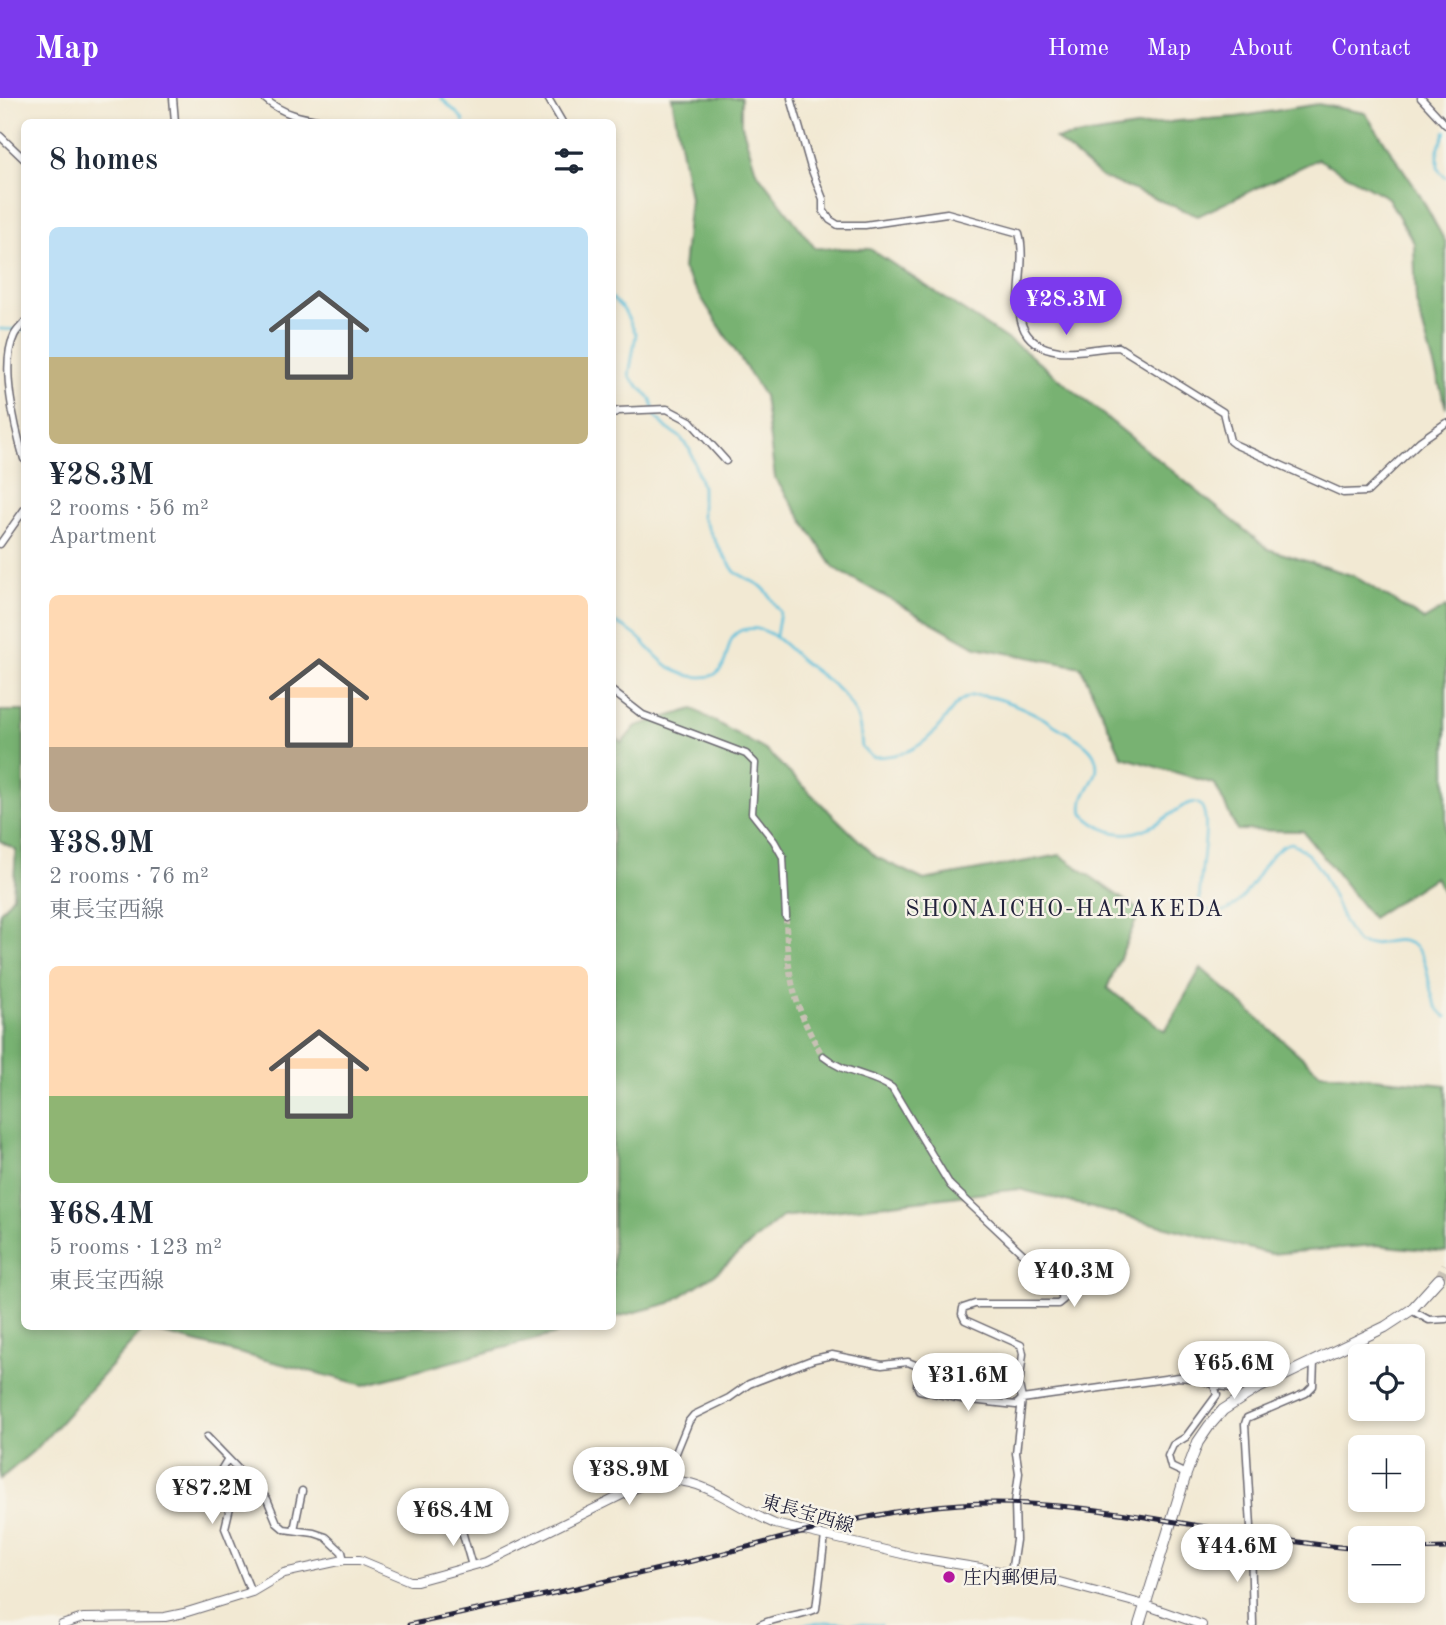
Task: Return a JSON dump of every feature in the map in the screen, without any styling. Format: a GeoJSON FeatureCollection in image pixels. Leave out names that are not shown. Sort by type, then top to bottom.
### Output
{"type":"FeatureCollection","features":[{"type":"Feature","properties":{"kind":"main road"},"geometry":{"type":"LineString","coordinates":[[1139,1625],[1186,1474],[1198,1442],[1209,1426],[1223,1410],[1267,1384],[1385,1327],[1411,1310],[1439,1279]]}},
{"type":"Feature","properties":{"kind":"main road","name":"東長宝西線"},"geometry":{"type":"LineString","coordinates":[[62,1625],[83,1618],[165,1617],[251,1592],[284,1573],[344,1560],[360,1560],[410,1581],[472,1566],[654,1480],[706,1486],[766,1520],[825,1536],[919,1558],[1048,1579],[1145,1605],[1202,1625]]}},
{"type":"Feature","properties":{"kind":"street"},"geometry":{"type":"LineString","coordinates":[[173,98],[175,119]]}},
{"type":"Feature","properties":{"kind":"street"},"geometry":{"type":"LineString","coordinates":[[264,98],[276,108],[293,116],[310,119]]}},
{"type":"Feature","properties":{"kind":"street"},"geometry":{"type":"LineString","coordinates":[[548,98],[560,119]]}},
{"type":"Feature","properties":{"kind":"street"},"geometry":{"type":"LineString","coordinates":[[791,98],[823,199],[823,210],[830,220],[838,225],[865,225],[947,213],[1019,233],[1021,324],[1035,344],[1058,351],[1081,352],[1119,347],[1223,412],[1230,442],[1234,444],[1343,493],[1357,494],[1376,486],[1413,448],[1446,423]]}},
{"type":"Feature","properties":{"kind":"street"},"geometry":{"type":"LineString","coordinates":[[1421,98],[1446,125]]}},
{"type":"Feature","properties":{"kind":"street"},"geometry":{"type":"LineString","coordinates":[[0,136],[21,156]]}},
{"type":"Feature","properties":{"kind":"street"},"geometry":{"type":"LineString","coordinates":[[21,327],[13,336],[9,348],[7,384],[21,446]]}},
{"type":"Feature","properties":{"kind":"street"},"geometry":{"type":"LineString","coordinates":[[616,412],[667,409],[690,421],[726,461]]}},
{"type":"Feature","properties":{"kind":"street"},"geometry":{"type":"LineString","coordinates":[[0,544],[21,514]]}},
{"type":"Feature","properties":{"kind":"street"},"geometry":{"type":"LineString","coordinates":[[616,694],[643,715],[746,754],[755,763],[752,813],[783,857],[786,917]]}},
{"type":"Feature","properties":{"kind":"street"},"geometry":{"type":"LineString","coordinates":[[823,1056],[836,1067],[883,1082],[892,1088],[950,1185],[1060,1289],[1063,1300],[1058,1304],[975,1304],[963,1308],[965,1320],[1021,1345],[1023,1353],[1019,1385],[1022,1399],[1016,1453],[1019,1473],[1015,1503],[1016,1540],[1011,1573]]}},
{"type":"Feature","properties":{"kind":"street"},"geometry":{"type":"LineString","coordinates":[[1411,1310],[1429,1320],[1446,1319]]}},
{"type":"Feature","properties":{"kind":"street"},"geometry":{"type":"LineString","coordinates":[[671,1480],[677,1449],[689,1421],[695,1415],[729,1398],[748,1384],[814,1359],[832,1356],[882,1365],[908,1362],[920,1367],[917,1385],[919,1390],[962,1399],[1016,1405],[1022,1399],[1179,1377],[1231,1388],[1259,1375],[1267,1384]]}},
{"type":"Feature","properties":{"kind":"street"},"geometry":{"type":"LineString","coordinates":[[1251,1527],[1245,1424],[1247,1418],[1306,1393],[1312,1386],[1314,1362]]}},
{"type":"Feature","properties":{"kind":"street"},"geometry":{"type":"LineString","coordinates":[[1186,1474],[1171,1467],[1168,1456],[1170,1450],[1188,1435],[1217,1395],[1214,1385]]}},
{"type":"Feature","properties":{"kind":"street"},"geometry":{"type":"LineString","coordinates":[[208,1437],[267,1499],[276,1524],[284,1529],[326,1537],[336,1545],[344,1560]]}},
{"type":"Feature","properties":{"kind":"street"},"geometry":{"type":"LineString","coordinates":[[227,1460],[221,1470],[230,1507],[226,1528],[251,1592]]}},
{"type":"Feature","properties":{"kind":"street"},"geometry":{"type":"LineString","coordinates":[[294,1531],[302,1491]]}},
{"type":"Feature","properties":{"kind":"street"},"geometry":{"type":"LineString","coordinates":[[460,1524],[472,1566]]}},
{"type":"Feature","properties":{"kind":"street"},"geometry":{"type":"LineString","coordinates":[[760,1625],[773,1619],[802,1615],[816,1609],[825,1536]]}},
{"type":"Feature","properties":{"kind":"street"},"geometry":{"type":"LineString","coordinates":[[1251,1542],[1253,1625]]}},
{"type":"Feature","properties":{"kind":"green space"},"geometry":{"type":"Polygon","coordinates":[[[672,98],[741,98],[741,122],[756,171],[815,248],[870,249],[1025,351],[1268,549],[1354,576],[1424,620],[1446,607],[1446,898],[1435,877],[1372,918],[1303,831],[1237,830],[1215,784],[1122,757],[1081,667],[976,647],[834,568],[775,478],[764,396],[683,269],[690,198],[672,98]]]}},
{"type":"Feature","properties":{"kind":"green space"},"geometry":{"type":"Polygon","coordinates":[[[1318,104],[1365,113],[1417,190],[1446,243],[1446,408],[1416,302],[1414,243],[1388,198],[1318,159],[1198,216],[1101,177],[1056,139],[1177,121],[1237,117],[1318,104]]]}},
{"type":"Feature","properties":{"kind":"green space"},"geometry":{"type":"Polygon","coordinates":[[[693,709],[767,751],[876,857],[924,880],[1060,855],[1140,911],[1107,988],[1165,1031],[1201,968],[1320,1073],[1446,1085],[1446,1252],[1375,1245],[1271,1254],[1019,1189],[782,1217],[715,1274],[670,1303],[616,1317],[616,738],[622,743],[636,726],[693,709]]]}},
{"type":"Feature","properties":{"kind":"green space"},"geometry":{"type":"Polygon","coordinates":[[[0,711],[21,711],[21,1330],[143,1330],[37,1448],[0,1479],[0,912],[13,896],[16,850],[0,841],[0,711]]]}},
{"type":"Feature","properties":{"kind":"green space"},"geometry":{"type":"Polygon","coordinates":[[[148,1330],[571,1330],[364,1385],[148,1330]]]}},
{"type":"Feature","properties":{"kind":"waterway"},"geometry":{"type":"LineString","coordinates":[[441,98],[462,119]]}},
{"type":"Feature","properties":{"kind":"waterway"},"geometry":{"type":"LineString","coordinates":[[1446,131],[1438,149],[1438,169],[1446,178]]}},
{"type":"Feature","properties":{"kind":"waterway"},"geometry":{"type":"LineString","coordinates":[[616,302],[624,310],[636,334],[629,376],[651,399],[656,417],[680,437],[690,450],[702,487],[702,517],[735,572],[761,586],[780,612],[776,636]]}},
{"type":"Feature","properties":{"kind":"waterway"},"geometry":{"type":"LineString","coordinates":[[0,329],[21,330]]}},
{"type":"Feature","properties":{"kind":"waterway"},"geometry":{"type":"LineString","coordinates":[[616,623],[637,636],[661,661],[675,670],[700,677],[711,676],[719,671],[735,634],[751,628],[768,632],[842,693],[855,712],[862,748],[872,757],[911,750],[934,733],[957,704],[971,696],[990,697],[1024,709],[1075,737],[1091,750],[1097,763],[1097,771],[1084,798],[1083,814],[1104,829],[1122,833],[1139,831],[1191,803],[1199,804],[1205,821],[1200,905],[1215,912],[1228,910],[1250,888],[1269,858],[1280,848],[1292,843],[1316,863],[1342,918],[1358,943],[1398,940],[1411,944],[1419,951],[1424,959],[1434,1000],[1446,1017]]}},
{"type":"Feature","properties":{"kind":"waterway"},"geometry":{"type":"LineString","coordinates":[[802,1625],[826,1622],[881,1625]]}},
{"type":"Feature","properties":{"kind":"tunnel"},"geometry":{"type":"LineString","coordinates":[[786,917],[790,973],[798,1006],[823,1056]]}},
{"type":"Feature","properties":{"kind":"tunnel"},"geometry":{"type":"LineString","coordinates":[[1439,1279],[1446,1265]]}},
{"type":"Feature","properties":{"kind":"railway"},"geometry":{"type":"LineString","coordinates":[[409,1625],[633,1575],[833,1525],[897,1512],[961,1504],[1061,1506],[1348,1548]]}},
{"type":"Feature","properties":{"kind":"railway"},"geometry":{"type":"LineString","coordinates":[[1425,1549],[1446,1548]]}},
{"type":"Feature","properties":{"kind":"place","name":"庄内郵便局"},"geometry":{"type":"Point","coordinates":[949,1577]}},
{"type":"Feature","properties":{"kind":"district","name":"SHONAICHO-HATAKEDA"},"geometry":{"type":"Point","coordinates":[1065,908]}}]}
